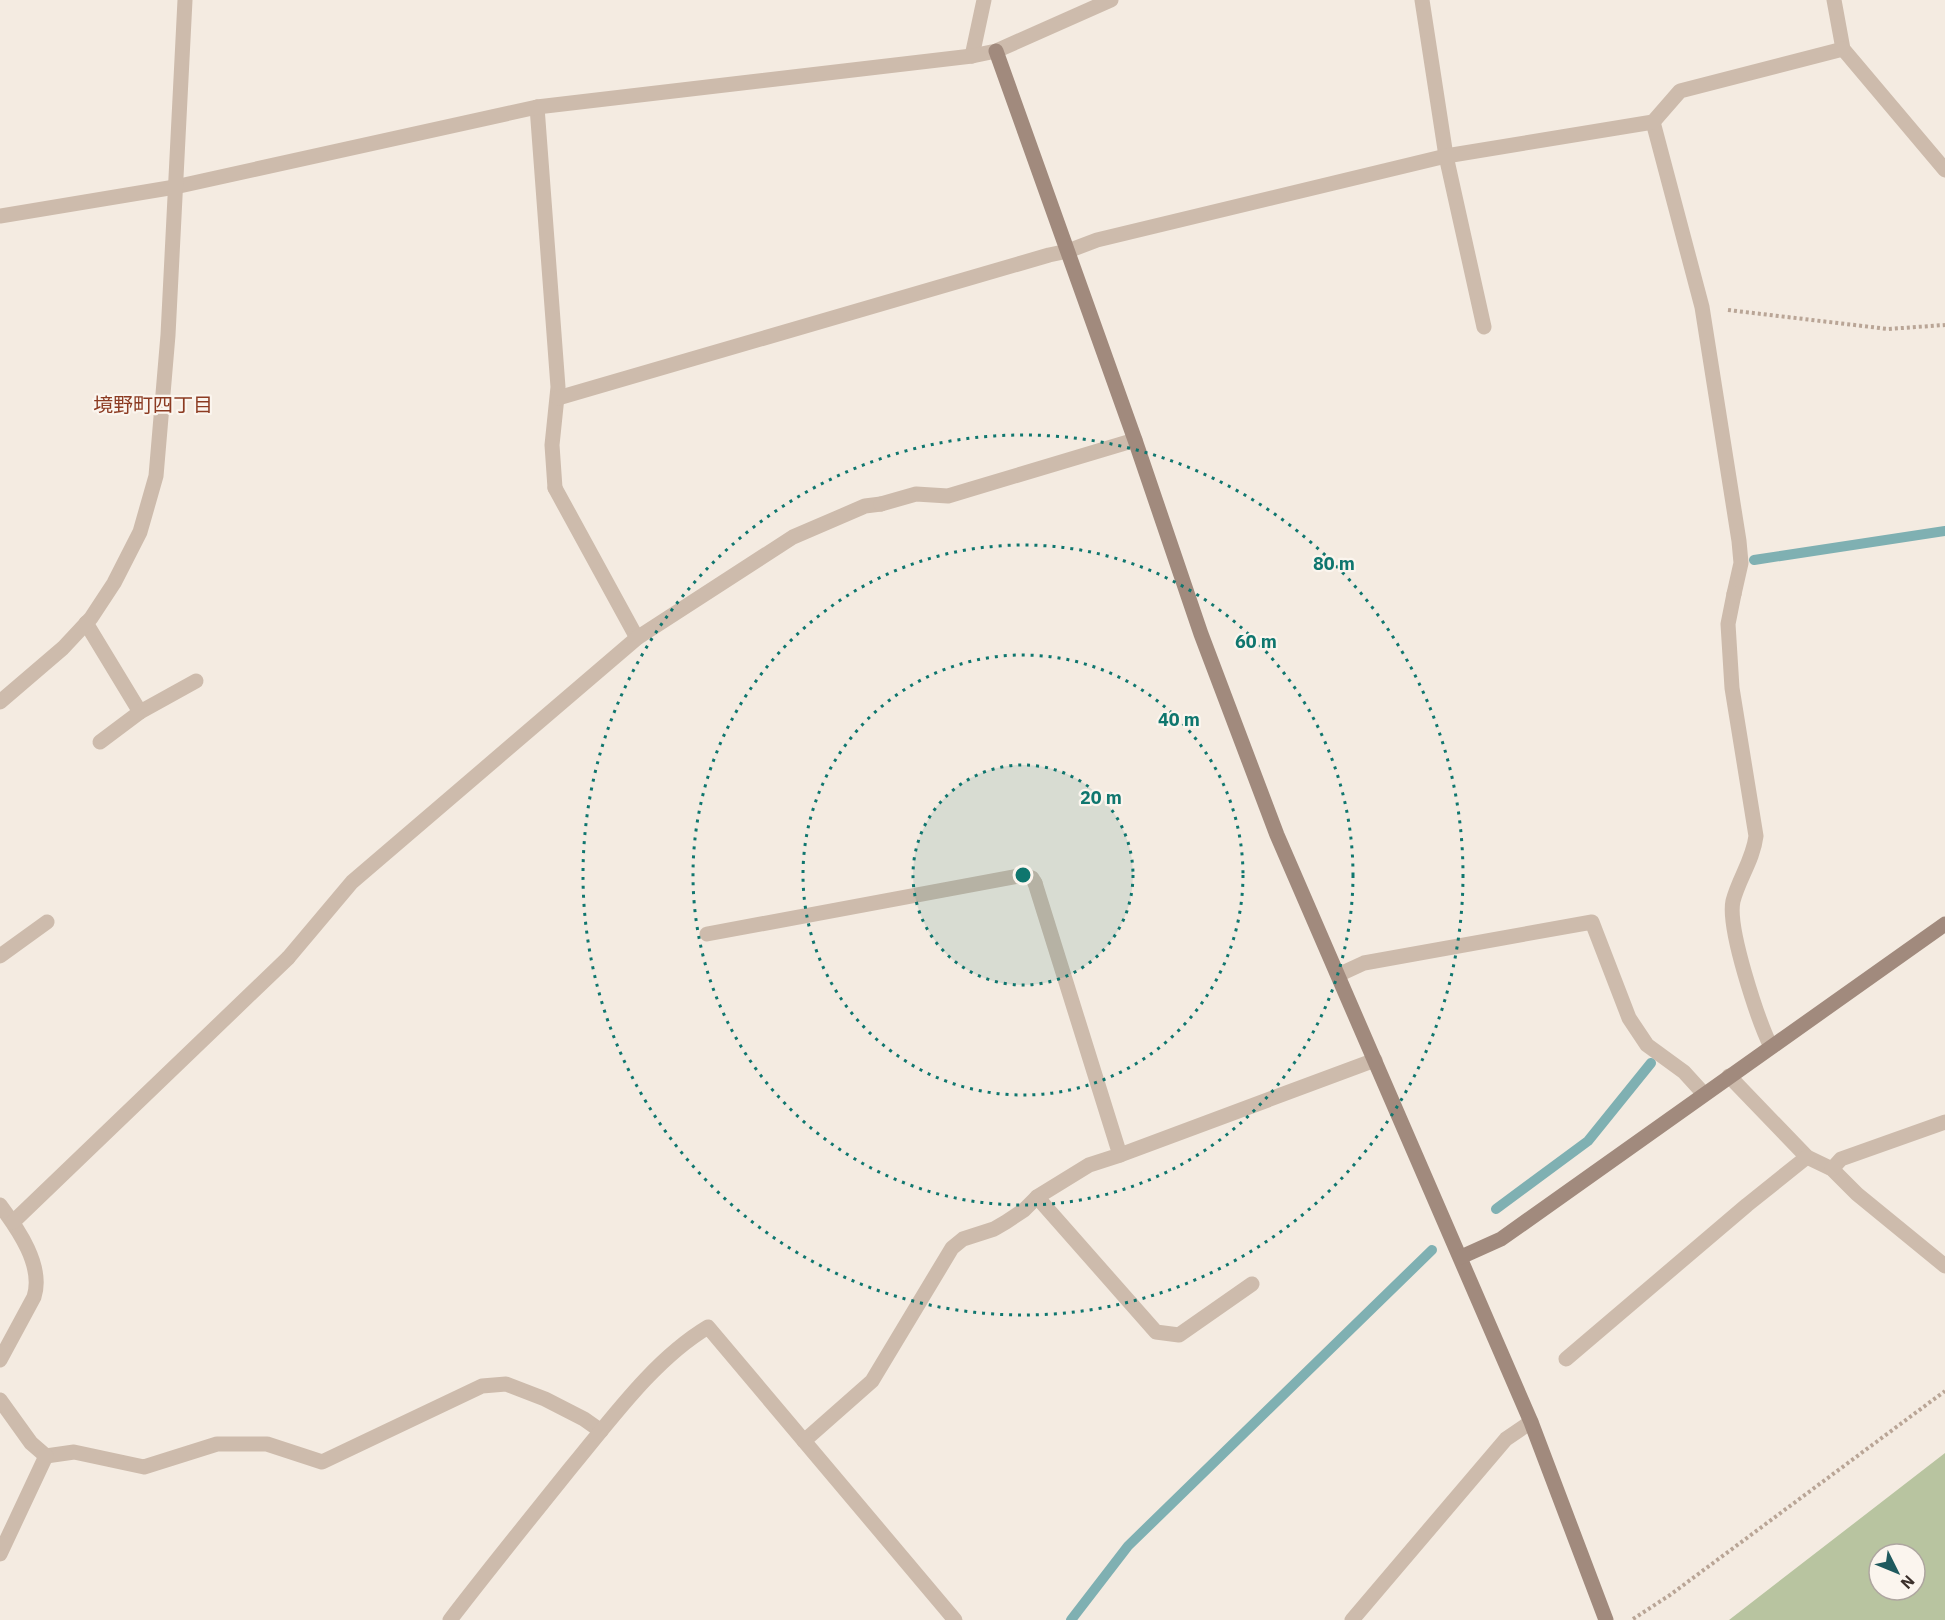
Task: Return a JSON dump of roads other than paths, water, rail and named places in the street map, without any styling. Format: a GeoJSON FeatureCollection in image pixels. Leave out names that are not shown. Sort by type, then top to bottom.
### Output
{"type":"FeatureCollection","features":[{"type":"Feature","properties":{"kind":"street"},"geometry":{"type":"LineString","coordinates":[[0,702],[63,648],[86,623],[114,583],[140,532],[156,476],[168,335],[185,0]]}},
{"type":"Feature","properties":{"kind":"street"},"geometry":{"type":"LineString","coordinates":[[972,56],[984,0]]}},
{"type":"Feature","properties":{"kind":"street"},"geometry":{"type":"LineString","coordinates":[[0,216],[175,187],[537,107],[972,56],[996,51],[1111,0]]}},
{"type":"Feature","properties":{"kind":"street"},"geometry":{"type":"LineString","coordinates":[[1422,0],[1446,156],[1484,327]]}},
{"type":"Feature","properties":{"kind":"street"},"geometry":{"type":"LineString","coordinates":[[1833,0],[1843,49],[1945,170]]}},
{"type":"Feature","properties":{"kind":"street"},"geometry":{"type":"LineString","coordinates":[[558,398],[1068,251],[1097,240],[1446,156],[1653,122],[1680,91],[1843,49]]}},
{"type":"Feature","properties":{"kind":"street"},"geometry":{"type":"LineString","coordinates":[[996,51],[1207,649],[1277,835],[1531,1422],[1606,1620]]}},
{"type":"Feature","properties":{"kind":"street"},"geometry":{"type":"LineString","coordinates":[[537,107],[558,398],[552,445],[555,488],[637,638]]}},
{"type":"Feature","properties":{"kind":"street"},"geometry":{"type":"LineString","coordinates":[[1653,122],[1702,307],[1739,541],[1741,563],[1728,624],[1732,688],[1755,836],[1754,851],[1734,900],[1731,916],[1750,990],[1762,1028],[1771,1047]]}},
{"type":"Feature","properties":{"kind":"street"},"geometry":{"type":"LineString","coordinates":[[13,1222],[288,958],[352,882],[637,638],[793,537],[865,506],[916,494],[948,496],[1135,440]]}},
{"type":"Feature","properties":{"kind":"street"},"geometry":{"type":"LineString","coordinates":[[86,623],[140,712]]}},
{"type":"Feature","properties":{"kind":"street"},"geometry":{"type":"LineString","coordinates":[[100,742],[140,712],[196,681]]}},
{"type":"Feature","properties":{"kind":"street"},"geometry":{"type":"LineString","coordinates":[[707,934],[1024,875],[1032,878],[1120,1155]]}},
{"type":"Feature","properties":{"kind":"street"},"geometry":{"type":"LineString","coordinates":[[0,956],[47,922]]}},
{"type":"Feature","properties":{"kind":"street"},"geometry":{"type":"LineString","coordinates":[[1338,975],[1364,963],[1592,922],[1629,1018],[1647,1045],[1684,1072],[1704,1094]]}},
{"type":"Feature","properties":{"kind":"street"},"geometry":{"type":"LineString","coordinates":[[1461,1257],[1501,1239],[1945,924]]}},
{"type":"Feature","properties":{"kind":"street"},"geometry":{"type":"LineString","coordinates":[[804,1441],[872,1381],[952,1248],[963,1239],[994,1229],[1006,1222],[1024,1210],[1037,1197],[1089,1165],[1375,1060]]}},
{"type":"Feature","properties":{"kind":"street"},"geometry":{"type":"LineString","coordinates":[[1729,1076],[1807,1157],[1832,1169],[1857,1194],[1945,1266]]}},
{"type":"Feature","properties":{"kind":"street"},"geometry":{"type":"LineString","coordinates":[[1832,1169],[1841,1159],[1945,1122]]}},
{"type":"Feature","properties":{"kind":"street"},"geometry":{"type":"LineString","coordinates":[[1566,1359],[1807,1157]]}},
{"type":"Feature","properties":{"kind":"street"},"geometry":{"type":"LineString","coordinates":[[1037,1197],[1156,1332],[1179,1335],[1252,1284]]}},
{"type":"Feature","properties":{"kind":"street"},"geometry":{"type":"LineString","coordinates":[[0,1205],[13,1222],[34,1263],[38,1286],[0,1360]]}},
{"type":"Feature","properties":{"kind":"street"},"geometry":{"type":"LineString","coordinates":[[450,1620],[601,1431],[656,1369],[689,1339],[708,1327],[955,1620]]}},
{"type":"Feature","properties":{"kind":"street"},"geometry":{"type":"LineString","coordinates":[[0,1400],[31,1443],[46,1456],[74,1452],[144,1467],[217,1444],[267,1444],[322,1462],[482,1386],[506,1384],[545,1399],[584,1419],[601,1431]]}},
{"type":"Feature","properties":{"kind":"street"},"geometry":{"type":"LineString","coordinates":[[1352,1620],[1506,1439],[1531,1422]]}},
{"type":"Feature","properties":{"kind":"street"},"geometry":{"type":"LineString","coordinates":[[0,1554],[46,1456]]}},
{"type":"Feature","properties":{"kind":"waterway"},"geometry":{"type":"LineString","coordinates":[[1754,560],[1945,531]]}},
{"type":"Feature","properties":{"kind":"waterway"},"geometry":{"type":"LineString","coordinates":[[1496,1209],[1588,1141],[1651,1063]]}},
{"type":"Feature","properties":{"kind":"waterway"},"geometry":{"type":"LineString","coordinates":[[1071,1620],[1128,1546],[1432,1250]]}},
{"type":"Feature","properties":{"kind":"district","name":"境野町四丁目"},"geometry":{"type":"Point","coordinates":[153,405]}}]}
